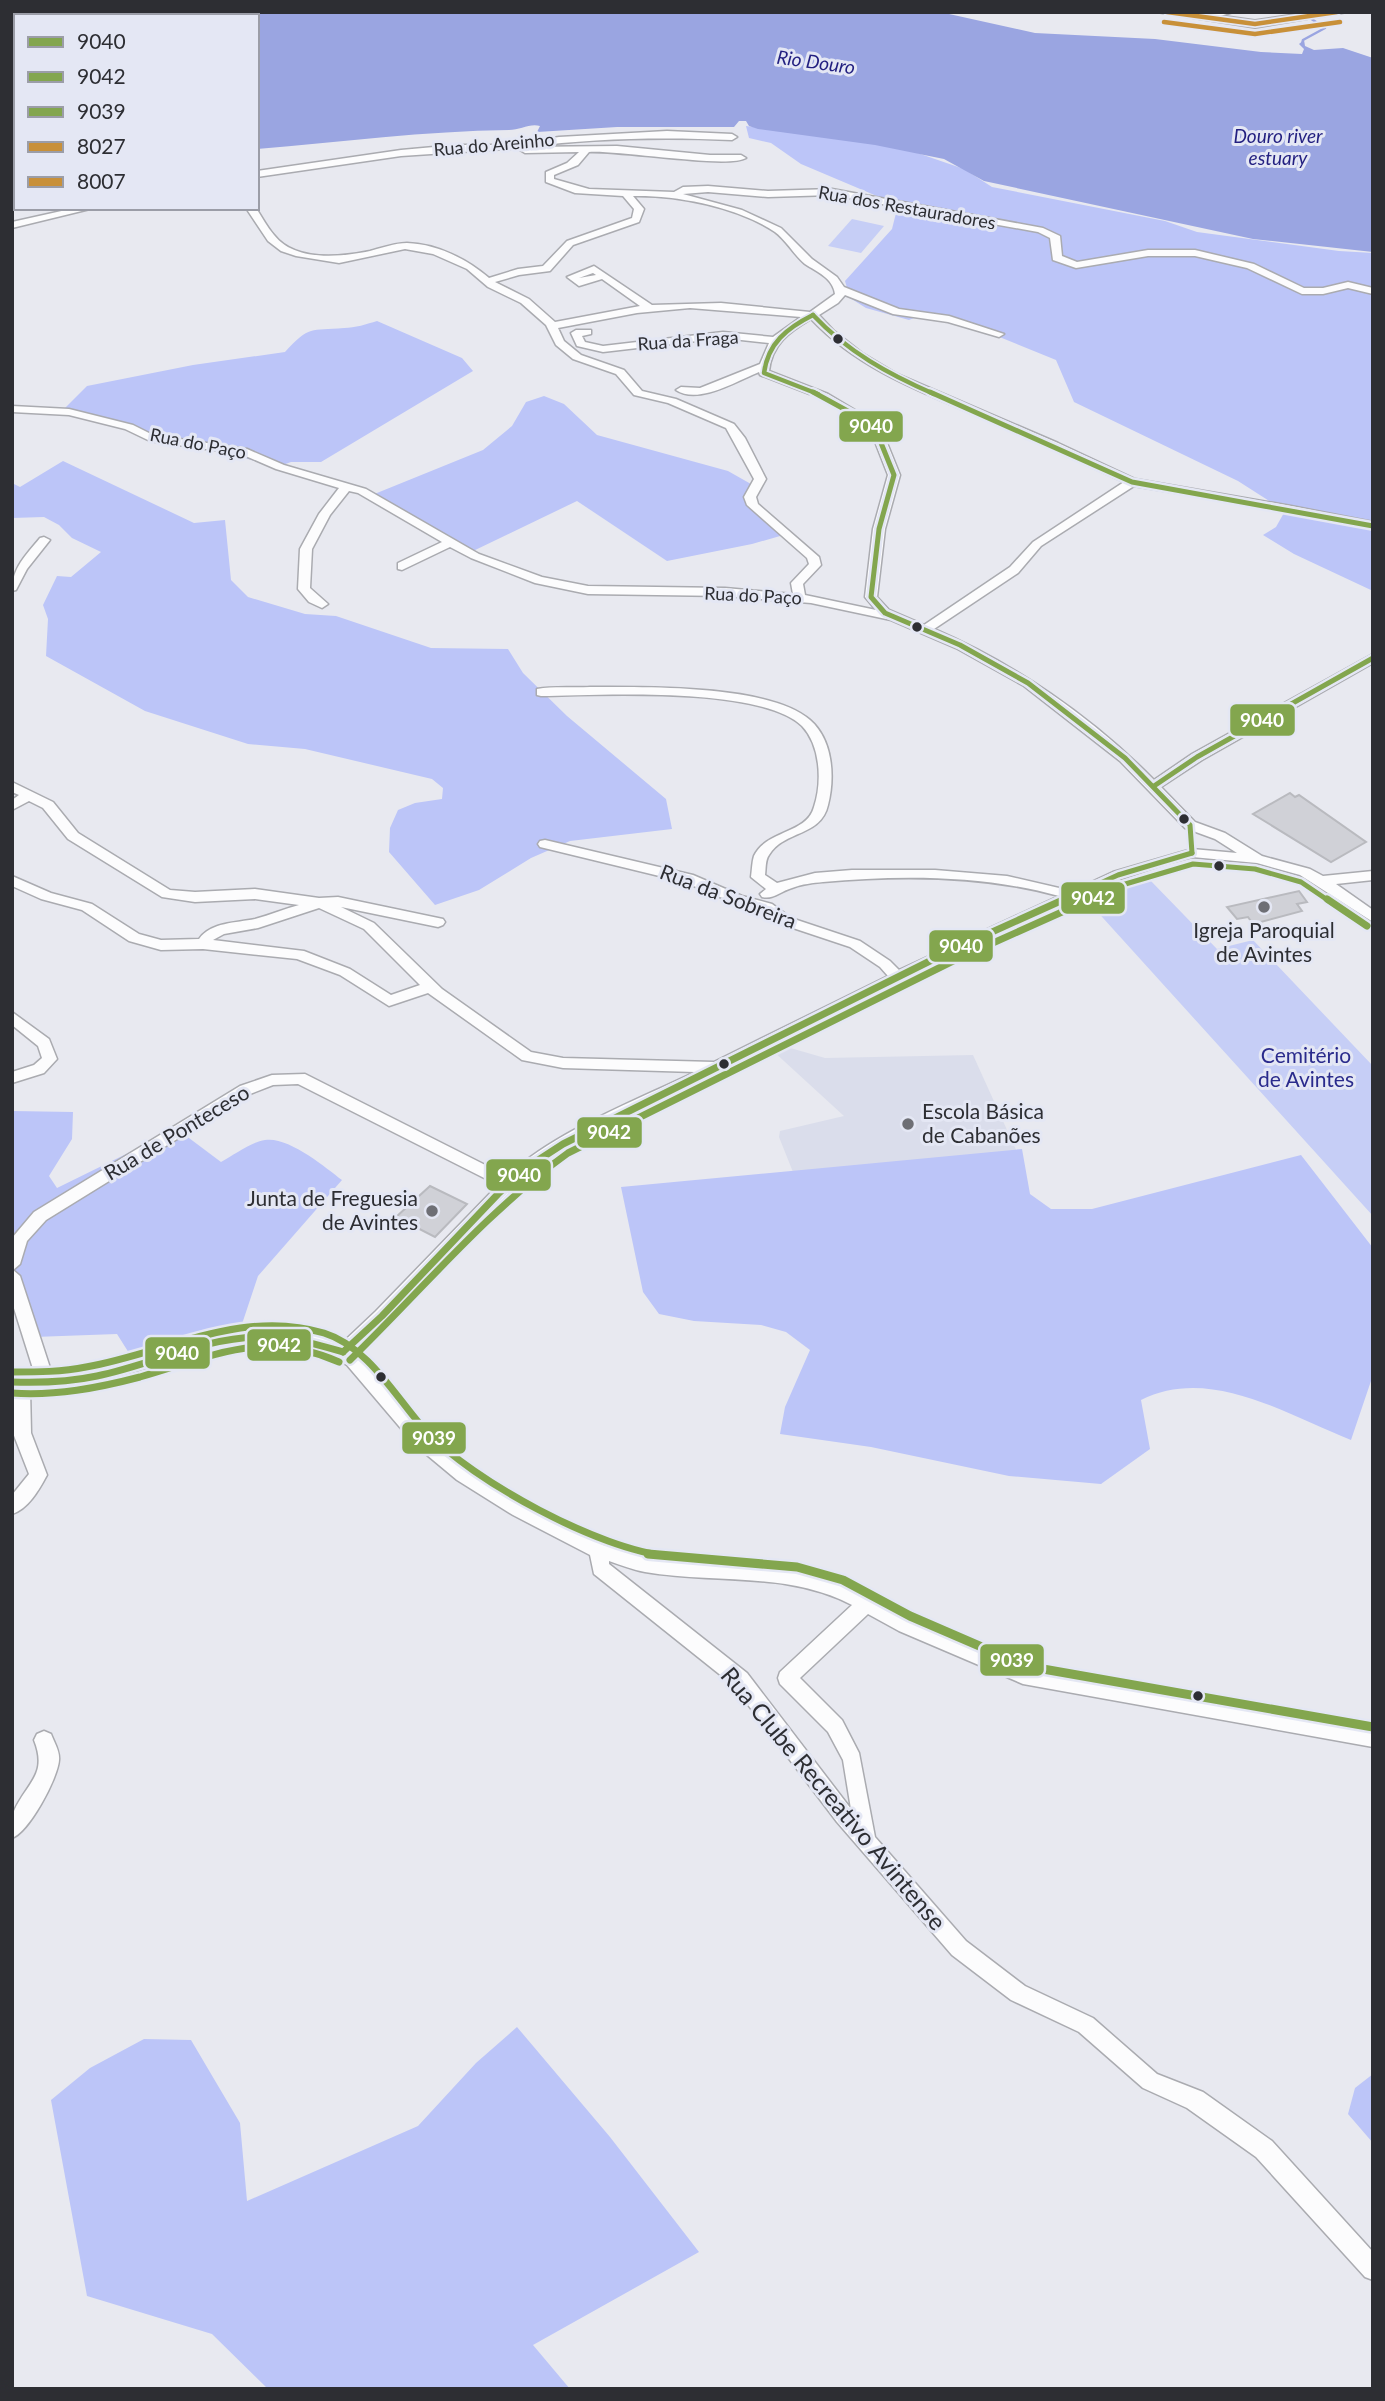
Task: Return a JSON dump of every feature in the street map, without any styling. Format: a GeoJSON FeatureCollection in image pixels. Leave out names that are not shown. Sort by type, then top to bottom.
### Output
{"type":"FeatureCollection","features":[{"type":"Feature","properties":{"kind":"main road"},"geometry":{"type":"LineString","coordinates":[[1165,12],[1255,24],[1339,12]]}},
{"type":"Feature","properties":{"kind":"street"},"geometry":{"type":"LineString","coordinates":[[1188,12],[1214,15],[1229,12]]}},
{"type":"Feature","properties":{"kind":"street","name":"Rua do Areinho"},"geometry":{"type":"LineString","coordinates":[[259,174],[401,153],[502,148],[559,140],[667,134],[732,137]]}},
{"type":"Feature","properties":{"kind":"street"},"geometry":{"type":"LineString","coordinates":[[502,148],[551,153],[617,149],[700,158],[741,158]]}},
{"type":"Feature","properties":{"kind":"street"},"geometry":{"type":"LineString","coordinates":[[585,150],[573,163],[549,174],[549,180],[564,187],[627,195],[674,195],[717,206],[775,228],[804,258],[836,282],[841,289],[897,312],[949,319],[999,334]]}},
{"type":"Feature","properties":{"kind":"street","name":"Rua dos Restauradores"},"geometry":{"type":"LineString","coordinates":[[674,195],[683,190],[708,189],[768,194],[832,192],[1040,230],[1055,236],[1058,258],[1076,265],[1148,253],[1195,253],[1258,269],[1302,291],[1323,291],[1348,285],[1373,291]]}},
{"type":"Feature","properties":{"kind":"street"},"geometry":{"type":"LineString","coordinates":[[489,281],[518,272],[546,269],[570,243],[636,220],[639,209],[627,195]]}},
{"type":"Feature","properties":{"kind":"street"},"geometry":{"type":"LineString","coordinates":[[12,225],[80,210]]}},
{"type":"Feature","properties":{"kind":"street"},"geometry":{"type":"LineString","coordinates":[[252,210],[271,239],[284,249],[299,254],[339,260],[398,247],[416,247],[450,257],[525,301],[551,326],[564,348],[577,357],[620,372],[638,393],[672,401],[730,426],[760,479],[750,497],[753,505],[813,557],[815,565],[797,583],[800,599]]}},
{"type":"Feature","properties":{"kind":"street"},"geometry":{"type":"LineString","coordinates":[[603,276],[649,308]]}},
{"type":"Feature","properties":{"kind":"street"},"geometry":{"type":"LineString","coordinates":[[841,289],[834,301],[774,340],[764,373],[824,396],[866,421],[877,433],[894,475],[879,529],[871,597],[886,613],[895,618]]}},
{"type":"Feature","properties":{"kind":"street"},"geometry":{"type":"LineString","coordinates":[[551,326],[649,308],[706,306],[813,315],[839,340],[893,376],[1054,445],[1132,482],[1373,526]]}},
{"type":"Feature","properties":{"kind":"street"},"geometry":{"type":"LineString","coordinates":[[587,332],[576,333],[581,344],[603,349],[607,356],[602,364]]}},
{"type":"Feature","properties":{"kind":"street","name":"Rua da Fraga"},"geometry":{"type":"LineString","coordinates":[[603,349],[723,335],[774,340]]}},
{"type":"Feature","properties":{"kind":"street"},"geometry":{"type":"LineString","coordinates":[[681,390],[701,391],[764,366]]}},
{"type":"Feature","properties":{"kind":"street","name":"Rua do Paço"},"geometry":{"type":"LineString","coordinates":[[12,409],[69,412],[129,428],[150,438],[243,451],[280,467],[362,491],[497,566],[539,580],[588,590],[726,592],[800,599],[895,618],[926,629],[992,661],[1028,683],[1125,758],[1190,825]]}},
{"type":"Feature","properties":{"kind":"street"},"geometry":{"type":"LineString","coordinates":[[926,629],[1014,570],[1037,544],[1132,482]]}},
{"type":"Feature","properties":{"kind":"street"},"geometry":{"type":"LineString","coordinates":[[322,604],[304,589],[306,549],[347,485]]}},
{"type":"Feature","properties":{"kind":"street"},"geometry":{"type":"LineString","coordinates":[[12,587],[29,557],[44,540]]}},
{"type":"Feature","properties":{"kind":"street"},"geometry":{"type":"LineString","coordinates":[[402,565],[451,542]]}},
{"type":"Feature","properties":{"kind":"street"},"geometry":{"type":"LineString","coordinates":[[1154,786],[1220,744],[1373,658]]}},
{"type":"Feature","properties":{"kind":"street"},"geometry":{"type":"LineString","coordinates":[[541,692],[720,696],[774,705],[806,722],[825,754],[827,774],[821,813],[800,830],[772,842],[761,857],[758,877],[774,888]]}},
{"type":"Feature","properties":{"kind":"street"},"geometry":{"type":"LineString","coordinates":[[12,786],[48,805],[73,836],[167,894],[195,897],[255,894],[319,903],[369,926],[431,986],[527,1056],[563,1063],[718,1067]]}},
{"type":"Feature","properties":{"kind":"street"},"geometry":{"type":"LineString","coordinates":[[12,806],[30,794]]}},
{"type":"Feature","properties":{"kind":"street"},"geometry":{"type":"LineString","coordinates":[[1192,853],[1190,825],[1220,836],[1257,859]]}},
{"type":"Feature","properties":{"kind":"street","name":"Rua da Sobreira"},"geometry":{"type":"LineString","coordinates":[[545,844],[688,878],[737,899],[767,907],[786,921],[855,944],[885,964],[898,978]]}},
{"type":"Feature","properties":{"kind":"street"},"geometry":{"type":"LineString","coordinates":[[343,1352],[509,1184],[526,1168],[563,1144],[950,951],[1118,875],[1192,853],[1257,859],[1305,872],[1373,918]]}},
{"type":"Feature","properties":{"kind":"street"},"geometry":{"type":"LineString","coordinates":[[767,907],[763,898],[774,888],[794,880],[891,874],[966,876],[1029,884],[1071,895]]}},
{"type":"Feature","properties":{"kind":"street"},"geometry":{"type":"LineString","coordinates":[[1321,881],[1373,875]]}},
{"type":"Feature","properties":{"kind":"street"},"geometry":{"type":"LineString","coordinates":[[12,880],[46,896],[88,907],[134,938],[161,945],[202,944],[299,954],[345,972],[389,1001],[399,1000],[431,986]]}},
{"type":"Feature","properties":{"kind":"street"},"geometry":{"type":"LineString","coordinates":[[202,944],[209,935],[221,930],[269,920],[319,903],[338,901],[438,922]]}},
{"type":"Feature","properties":{"kind":"street"},"geometry":{"type":"LineString","coordinates":[[12,1017],[44,1043],[50,1059],[39,1069],[12,1078]]}},
{"type":"Feature","properties":{"kind":"street","name":"Rua de Ponteceso"},"geometry":{"type":"LineString","coordinates":[[12,1264],[20,1238],[40,1216],[245,1090],[272,1080],[300,1078],[509,1184]]}},
{"type":"Feature","properties":{"kind":"street"},"geometry":{"type":"LineString","coordinates":[[12,1276],[46,1382]]}},
{"type":"Feature","properties":{"kind":"street"},"geometry":{"type":"LineString","coordinates":[[325,1344],[366,1331]]}},
{"type":"Feature","properties":{"kind":"street"},"geometry":{"type":"LineString","coordinates":[[12,1507],[28,1491],[38,1475],[22,1433],[17,1383],[46,1382],[110,1373],[221,1341],[256,1335],[292,1336],[325,1344],[353,1360],[421,1440],[463,1475],[519,1510],[600,1551],[645,1564],[795,1577],[840,1590],[905,1625],[1023,1676],[1373,1738]]}},
{"type":"Feature","properties":{"kind":"street","name":"Rua Clube Recreativo Avintense"},"geometry":{"type":"LineString","coordinates":[[600,1551],[600,1568],[740,1679],[786,1742],[866,1841],[959,1948],[1018,1993],[1086,2025],[1150,2081],[1195,2100],[1264,2149],[1373,2269]]}},
{"type":"Feature","properties":{"kind":"street"},"geometry":{"type":"LineString","coordinates":[[866,1604],[787,1678],[835,1726],[852,1759],[866,1841]]}},
{"type":"Feature","properties":{"kind":"street"},"geometry":{"type":"LineString","coordinates":[[12,1829],[28,1808],[45,1770],[50,1756],[44,1740]]}},
{"type":"Feature","properties":{"kind":"shaded area"},"geometry":{"type":"Polygon","coordinates":[[[746,126],[903,148],[964,169],[992,187],[1165,221],[1197,232],[1373,253],[1373,591],[1294,554],[1263,535],[1276,527],[1285,511],[1238,481],[1074,402],[1056,360],[997,336],[921,315],[909,320],[866,308],[850,298],[845,281],[892,229],[898,205],[801,164],[771,143],[749,138],[746,126]]]}},
{"type":"Feature","properties":{"kind":"shaded area"},"geometry":{"type":"Polygon","coordinates":[[[377,321],[462,358],[473,371],[321,462],[291,462],[277,467],[64,409],[87,386],[193,365],[285,352],[300,337],[311,331],[352,327],[377,321]]]}},
{"type":"Feature","properties":{"kind":"shaded area"},"geometry":{"type":"Polygon","coordinates":[[[544,396],[564,404],[597,435],[728,471],[758,488],[746,500],[787,534],[667,561],[577,501],[471,552],[372,495],[483,450],[512,426],[526,402],[544,396]]]}},
{"type":"Feature","properties":{"kind":"shaded area"},"geometry":{"type":"Polygon","coordinates":[[[63,461],[194,523],[225,520],[231,580],[248,597],[305,614],[336,616],[431,648],[508,649],[523,673],[567,716],[666,799],[672,829],[570,841],[531,858],[479,890],[435,905],[389,852],[390,828],[398,810],[415,803],[442,799],[443,788],[432,779],[305,749],[248,744],[145,711],[46,656],[48,619],[43,605],[57,576],[71,577],[101,552],[72,538],[59,525],[44,517],[12,518],[12,483],[20,487],[63,461]]]}},
{"type":"Feature","properties":{"kind":"shaded area","name":"Escola Básica de Cabanões"},"geometry":{"type":"Polygon","coordinates":[[[780,1045],[825,1058],[973,1055],[1017,1152],[801,1192],[779,1137],[780,1131],[844,1116],[772,1050],[780,1045]]]}},
{"type":"Feature","properties":{"kind":"shaded area"},"geometry":{"type":"Polygon","coordinates":[[[12,1111],[73,1112],[72,1139],[49,1176],[57,1188],[177,1129],[221,1162],[260,1141],[274,1140],[295,1147],[342,1180],[258,1276],[240,1330],[134,1361],[117,1334],[34,1337],[12,1296],[12,1111]]]}},
{"type":"Feature","properties":{"kind":"shaded area"},"geometry":{"type":"Polygon","coordinates":[[[1022,1149],[1030,1194],[1051,1209],[1092,1209],[1301,1155],[1373,1248],[1373,1375],[1351,1440],[1248,1398],[1194,1388],[1167,1391],[1141,1400],[1150,1449],[1101,1484],[1009,1476],[871,1447],[780,1434],[785,1407],[810,1350],[786,1332],[761,1325],[694,1321],[659,1314],[643,1292],[621,1187],[1022,1149]]]}},
{"type":"Feature","properties":{"kind":"shaded area"},"geometry":{"type":"Polygon","coordinates":[[[517,2027],[610,2137],[699,2252],[533,2345],[570,2389],[268,2389],[212,2334],[87,2296],[51,2100],[90,2068],[144,2039],[191,2040],[240,2123],[247,2201],[418,2126],[476,2063],[517,2027]]]}},
{"type":"Feature","properties":{"kind":"shaded area"},"geometry":{"type":"Polygon","coordinates":[[[1373,2074],[1373,2143],[1348,2114],[1355,2088],[1373,2074]]]}},
{"type":"Feature","properties":{"kind":"green space"},"geometry":{"type":"Polygon","coordinates":[[[852,219],[884,226],[861,253],[828,246],[852,219]]]}},
{"type":"Feature","properties":{"kind":"green space","name":"Cemitério de Avintes"},"geometry":{"type":"Polygon","coordinates":[[[1150,880],[1217,949],[1253,940],[1373,1066],[1373,1216],[1084,897],[1150,880]]]}},
{"type":"Feature","properties":{"kind":"water","name":"Douro river estuary"},"geometry":{"type":"Polygon","coordinates":[[[12,12],[940,12],[1035,33],[1155,39],[1261,52],[1302,54],[1304,49],[1299,44],[1304,40],[1305,46],[1314,50],[1343,48],[1373,58],[1373,252],[1253,239],[984,181],[944,159],[875,145],[758,129],[749,126],[746,121],[739,121],[734,127],[617,127],[537,132],[540,126],[532,125],[513,130],[414,135],[259,149],[259,14],[14,14],[12,180],[12,12]]]}},
{"type":"Feature","properties":{"kind":"building"},"geometry":{"type":"Polygon","coordinates":[[[1290,793],[1295,797],[1299,795],[1366,842],[1331,862],[1253,814],[1290,793]]]}},
{"type":"Feature","properties":{"kind":"building","name":"Igreja Paroquial de Avintes"},"geometry":{"type":"Polygon","coordinates":[[[1299,891],[1307,902],[1297,904],[1302,911],[1253,924],[1248,917],[1237,919],[1227,907],[1299,891]]]}},
{"type":"Feature","properties":{"kind":"building","name":"Junta de Freguesia de Avintes"},"geometry":{"type":"Polygon","coordinates":[[[430,1186],[467,1204],[435,1237],[396,1217],[430,1186]]]}},
{"type":"Feature","properties":{"kind":"waterway"},"geometry":{"type":"LineString","coordinates":[[1301,12],[1325,28],[1303,40],[1302,44]]}},
{"type":"Feature","properties":{"kind":"transit line","name":"8027"},"geometry":{"type":"LineString","coordinates":[[1167,12],[1255,24],[1337,12]]}},
{"type":"Feature","properties":{"kind":"transit line","name":"8007"},"geometry":{"type":"LineString","coordinates":[[1164,22],[1255,34],[1340,22]]}},
{"type":"Feature","properties":{"kind":"transit line","name":"9040"},"geometry":{"type":"LineString","coordinates":[[813,315],[794,325],[773,344],[764,373],[824,396],[866,421],[877,433],[894,475],[879,529],[871,597],[885,613],[960,645],[1028,683],[1125,758],[1190,825],[1192,853]]}},
{"type":"Feature","properties":{"kind":"transit line","name":"9040"},"geometry":{"type":"LineString","coordinates":[[813,315],[830,333],[858,355],[893,376],[1054,445],[1132,482],[1373,526]]}},
{"type":"Feature","properties":{"kind":"transit line","name":"9040"},"geometry":{"type":"LineString","coordinates":[[1154,786],[1197,757],[1373,658]]}},
{"type":"Feature","properties":{"kind":"transit line","name":"9040"},"geometry":{"type":"LineString","coordinates":[[343,1352],[382,1316],[498,1194],[526,1168],[563,1144],[950,951],[1118,875],[1192,853]]}},
{"type":"Feature","properties":{"kind":"transit line","name":"9042"},"geometry":{"type":"LineString","coordinates":[[350,1360],[481,1225],[509,1199],[568,1153],[955,960],[1122,885],[1193,864],[1255,869],[1301,882],[1367,926]]}},
{"type":"Feature","properties":{"kind":"transit line","name":"9039"},"geometry":{"type":"LineString","coordinates":[[12,1372],[45,1372],[87,1367],[218,1331],[255,1325],[293,1326],[327,1334],[360,1353],[428,1433],[469,1466],[524,1501],[603,1541],[647,1554],[797,1567],[843,1580],[910,1616],[1026,1666],[1373,1727]]}},
{"type":"Feature","properties":{"kind":"transit line","name":"9040"},"geometry":{"type":"LineString","coordinates":[[12,1382],[55,1383],[97,1376],[217,1343],[257,1337],[299,1339],[343,1352]]}},
{"type":"Feature","properties":{"kind":"transit line","name":"9042"},"geometry":{"type":"LineString","coordinates":[[12,1393],[48,1394],[103,1386],[212,1354],[256,1346],[280,1345],[297,1348],[339,1362]]}},
{"type":"Feature","properties":{"kind":"place","name":"Igreja Paroquial de Avintes"},"geometry":{"type":"Point","coordinates":[1264,907]}},
{"type":"Feature","properties":{"kind":"place","name":"Escola Básica de Cabanões"},"geometry":{"type":"Point","coordinates":[908,1124]}},
{"type":"Feature","properties":{"kind":"place","name":"Junta de Freguesia de Avintes"},"geometry":{"type":"Point","coordinates":[432,1211]}},
{"type":"Feature","properties":{"kind":"water label","name":"Rio Douro"},"geometry":{"type":"Point","coordinates":[816,62]}}]}
